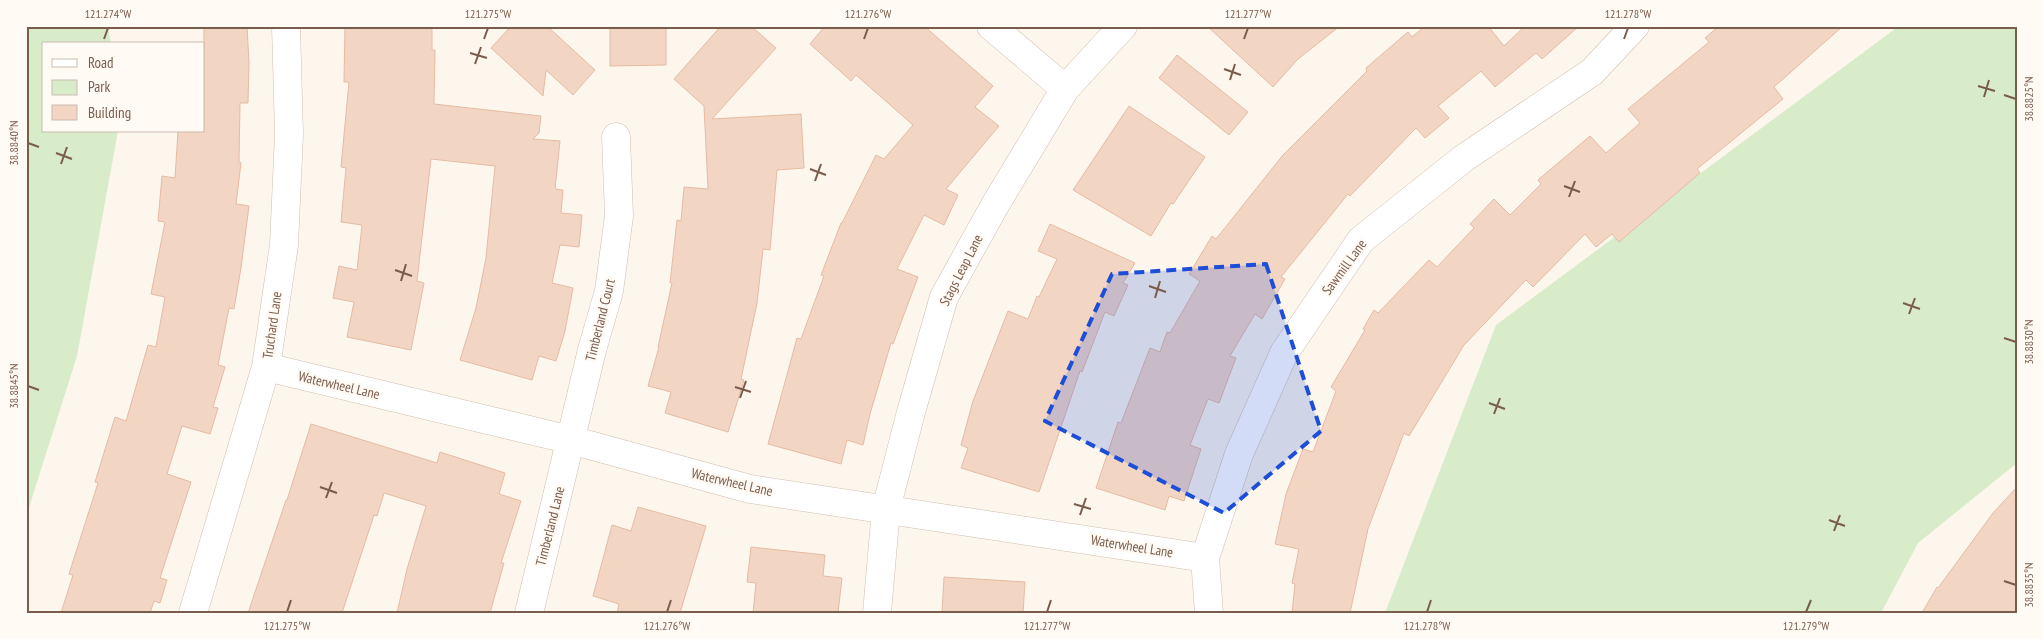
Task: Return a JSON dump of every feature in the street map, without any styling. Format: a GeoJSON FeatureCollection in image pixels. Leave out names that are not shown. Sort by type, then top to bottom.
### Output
{"type":"FeatureCollection","features":[{"type":"Feature","properties":{"kind":"street","name":"Truchard Lane"},"geometry":{"type":"LineString","coordinates":[[193,613],[266,367],[284,246],[290,134],[286,26]]}},
{"type":"Feature","properties":{"kind":"street"},"geometry":{"type":"LineString","coordinates":[[991,26],[1065,89]]}},
{"type":"Feature","properties":{"kind":"street","name":"Stags Leap Lane"},"geometry":{"type":"LineString","coordinates":[[877,613],[886,509],[944,297],[995,205],[1065,89],[1123,26]]}},
{"type":"Feature","properties":{"kind":"street","name":"Sawmill Lane"},"geometry":{"type":"LineString","coordinates":[[1209,613],[1205,558],[1239,454],[1284,353],[1362,240],[1464,158],[1592,72],[1635,26]]}},
{"type":"Feature","properties":{"kind":"street","name":"Timberland Court"},"geometry":{"type":"LineString","coordinates":[[571,440],[592,350],[609,290],[619,216],[616,138]]}},
{"type":"Feature","properties":{"kind":"street","name":"Waterwheel Lane"},"geometry":{"type":"LineString","coordinates":[[266,367],[571,440],[750,489],[1205,558]]}},
{"type":"Feature","properties":{"kind":"street","name":"Timberland Lane"},"geometry":{"type":"LineString","coordinates":[[529,613],[571,440]]}},
{"type":"Feature","properties":{"kind":"highlighted area"},"geometry":{"type":"Polygon","coordinates":[[[1266,264],[1321,431],[1224,513],[1045,421],[1112,274],[1266,264]]]}},
{"type":"Feature","properties":{"kind":"green space"},"geometry":{"type":"Polygon","coordinates":[[[26,26],[108,26],[111,42],[42,42],[42,132],[118,132],[77,356],[26,517],[26,26]]]}},
{"type":"Feature","properties":{"kind":"green space"},"geometry":{"type":"Polygon","coordinates":[[[1899,26],[2017,26],[2017,463],[1918,543],[1881,613],[1385,613],[1496,325],[1899,26]]]}},
{"type":"Feature","properties":{"kind":"building"},"geometry":{"type":"Polygon","coordinates":[[[204,26],[247,26],[249,63],[248,103],[240,103],[239,162],[241,163],[236,204],[249,206],[234,309],[229,308],[218,365],[225,367],[213,407],[218,408],[210,434],[182,426],[167,474],[191,482],[160,578],[167,580],[160,603],[154,601],[150,613],[61,613],[73,575],[69,574],[98,483],[95,482],[115,417],[126,421],[148,345],[156,347],[165,297],[151,294],[165,222],[158,221],[162,176],[175,178],[178,132],[205,132],[204,26]]]}},
{"type":"Feature","properties":{"kind":"building"},"geometry":{"type":"Polygon","coordinates":[[[345,26],[432,26],[432,50],[435,50],[434,104],[541,116],[539,133],[533,139],[560,141],[555,189],[563,190],[561,213],[582,215],[579,247],[560,245],[552,283],[573,288],[565,331],[556,361],[539,356],[532,380],[460,360],[476,308],[486,258],[495,166],[431,159],[417,281],[424,283],[411,350],[347,337],[354,302],[333,298],[339,266],[357,270],[362,225],[341,222],[346,168],[341,167],[349,82],[344,82],[345,26]]]}},
{"type":"Feature","properties":{"kind":"building"},"geometry":{"type":"Polygon","coordinates":[[[511,26],[547,26],[595,70],[573,95],[546,70],[543,96],[491,48],[511,26]]]}},
{"type":"Feature","properties":{"kind":"building"},"geometry":{"type":"Polygon","coordinates":[[[610,26],[666,26],[666,65],[610,66],[610,26]]]}},
{"type":"Feature","properties":{"kind":"building"},"geometry":{"type":"Polygon","coordinates":[[[721,26],[751,26],[776,48],[712,119],[801,114],[804,168],[777,170],[770,250],[763,249],[757,303],[741,379],[744,380],[728,432],[665,413],[671,392],[648,386],[659,347],[672,283],[670,283],[677,220],[681,221],[684,187],[708,189],[704,106],[674,79],[721,26]]]}},
{"type":"Feature","properties":{"kind":"building"},"geometry":{"type":"Polygon","coordinates":[[[825,26],[924,26],[993,86],[975,107],[999,126],[946,189],[958,195],[944,225],[924,215],[897,269],[918,277],[893,344],[891,343],[863,445],[847,440],[841,464],[768,444],[797,338],[801,339],[824,276],[821,275],[841,223],[876,155],[884,159],[913,125],[856,75],[851,81],[810,44],[825,26]]]}},
{"type":"Feature","properties":{"kind":"building"},"geometry":{"type":"Polygon","coordinates":[[[1207,26],[1340,26],[1298,59],[1273,87],[1207,26]]]}},
{"type":"Feature","properties":{"kind":"building"},"geometry":{"type":"Polygon","coordinates":[[[1425,26],[1488,26],[1504,46],[1525,26],[1579,26],[1542,59],[1536,53],[1495,87],[1481,71],[1438,106],[1449,118],[1425,138],[1416,128],[1350,196],[1348,194],[1281,277],[1285,279],[1262,319],[1255,314],[1230,356],[1236,358],[1219,403],[1208,399],[1190,445],[1201,449],[1184,501],[1169,496],[1165,510],[1096,488],[1118,422],[1121,423],[1150,348],[1160,352],[1167,332],[1170,333],[1200,281],[1189,274],[1212,236],[1216,239],[1283,155],[1367,71],[1366,68],[1408,32],[1412,37],[1425,26]]]}},
{"type":"Feature","properties":{"kind":"building"},"geometry":{"type":"Polygon","coordinates":[[[1719,26],[1843,26],[1774,87],[1783,99],[1697,169],[1700,173],[1619,242],[1612,234],[1596,247],[1585,234],[1533,287],[1526,280],[1464,345],[1409,436],[1404,433],[1368,529],[1350,613],[1292,613],[1295,584],[1292,583],[1299,549],[1275,544],[1286,494],[1303,449],[1313,452],[1336,391],[1331,387],[1365,330],[1363,329],[1374,310],[1378,313],[1429,260],[1437,267],[1474,228],[1470,224],[1494,199],[1510,215],[1541,184],[1538,180],[1590,136],[1606,153],[1640,123],[1628,109],[1709,42],[1705,38],[1719,26]]]}},
{"type":"Feature","properties":{"kind":"building"},"geometry":{"type":"Polygon","coordinates":[[[1177,55],[1248,112],[1229,135],[1159,78],[1177,55]]]}},
{"type":"Feature","properties":{"kind":"building"},"geometry":{"type":"Polygon","coordinates":[[[1129,106],[1205,157],[1173,204],[1171,203],[1151,236],[1073,190],[1129,106]]]}},
{"type":"Feature","properties":{"kind":"building"},"geometry":{"type":"Polygon","coordinates":[[[1050,224],[1135,263],[1123,283],[1128,285],[1114,316],[1105,312],[1082,372],[1080,371],[1039,492],[961,468],[968,448],[961,445],[973,401],[1008,311],[1028,319],[1037,296],[1039,297],[1057,259],[1038,251],[1050,224]]]}},
{"type":"Feature","properties":{"kind":"building"},"geometry":{"type":"Polygon","coordinates":[[[311,424],[437,463],[440,452],[505,473],[499,494],[521,501],[501,563],[504,563],[490,613],[397,613],[407,569],[426,506],[384,493],[377,516],[374,515],[342,613],[248,613],[311,424]]]}},
{"type":"Feature","properties":{"kind":"building"},"geometry":{"type":"Polygon","coordinates":[[[2017,487],[2017,613],[1922,613],[1937,587],[1993,513],[2017,487]]]}},
{"type":"Feature","properties":{"kind":"building"},"geometry":{"type":"Polygon","coordinates":[[[638,507],[706,526],[680,613],[617,613],[619,604],[593,596],[612,525],[631,531],[638,507]]]}},
{"type":"Feature","properties":{"kind":"building"},"geometry":{"type":"Polygon","coordinates":[[[751,547],[825,555],[823,576],[842,578],[838,613],[753,613],[756,583],[747,582],[751,547]]]}},
{"type":"Feature","properties":{"kind":"building"},"geometry":{"type":"Polygon","coordinates":[[[944,577],[1025,582],[1023,613],[942,613],[944,577]]]}}]}
